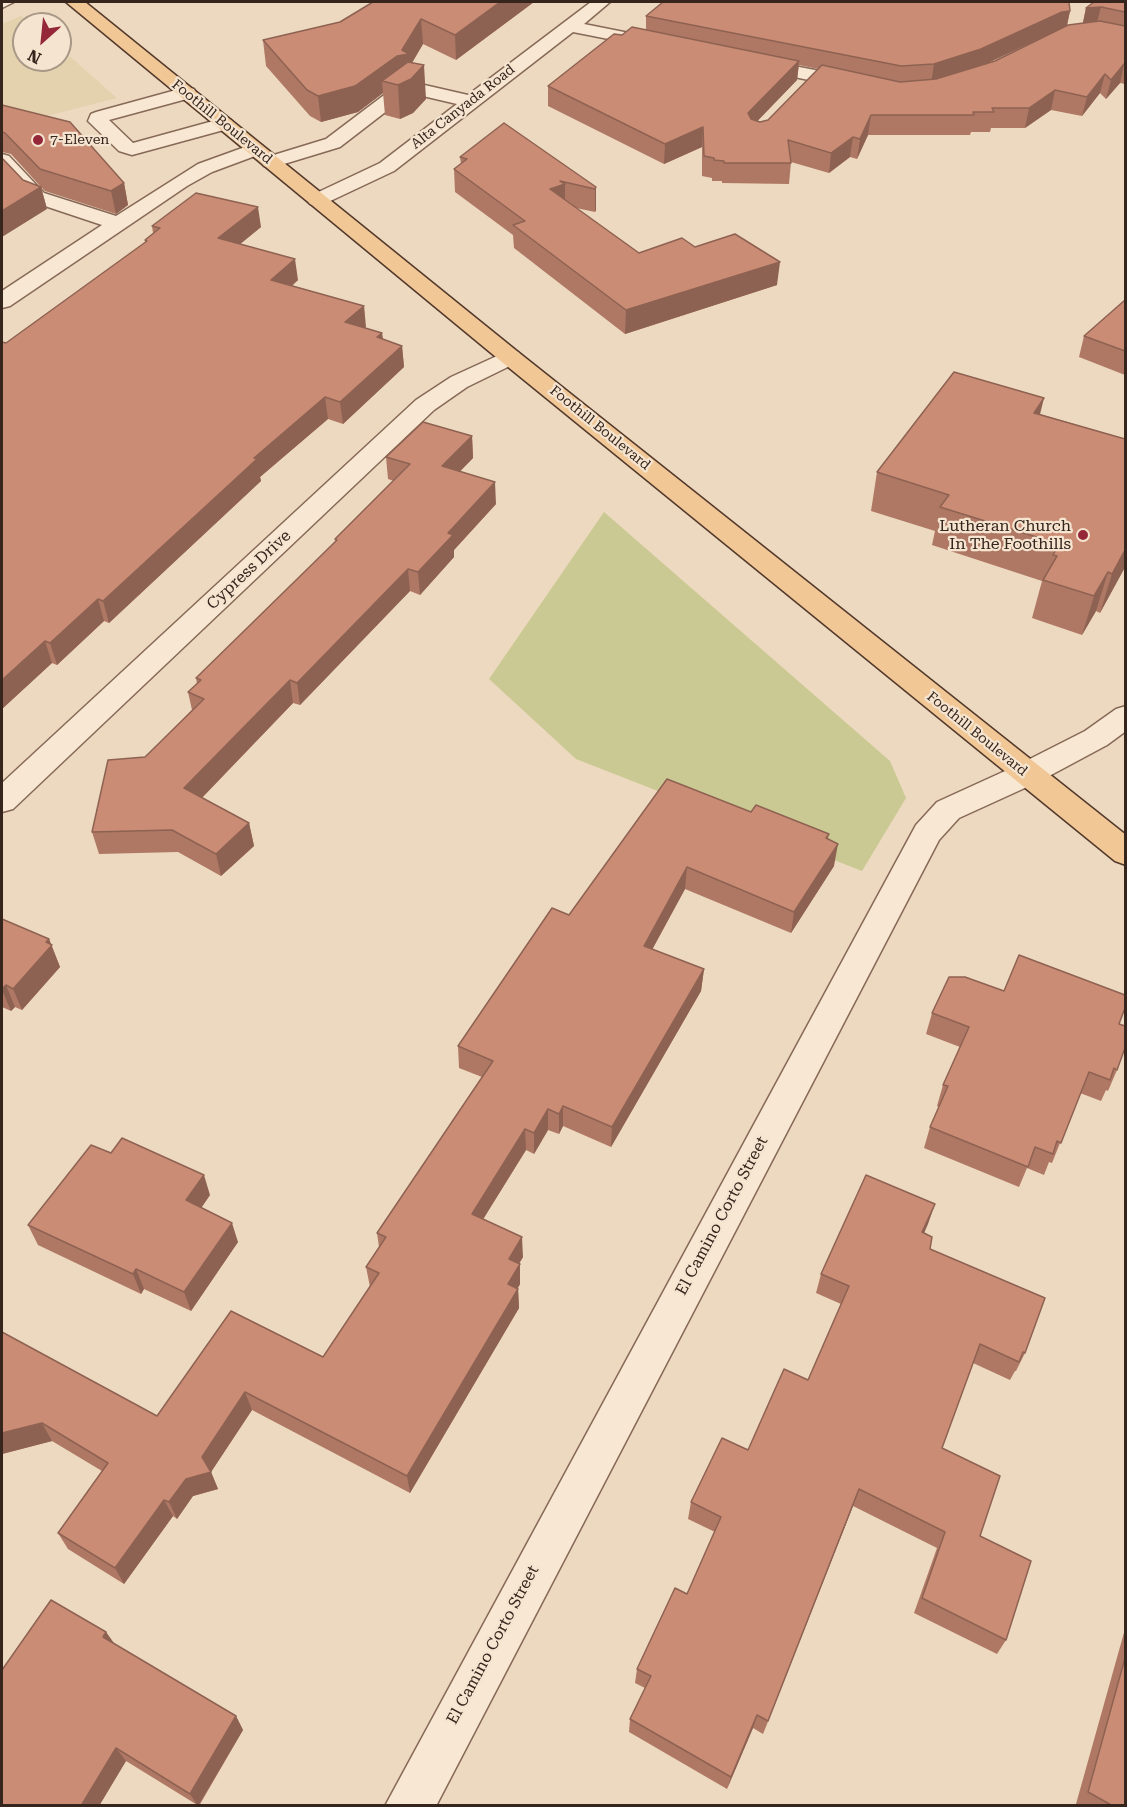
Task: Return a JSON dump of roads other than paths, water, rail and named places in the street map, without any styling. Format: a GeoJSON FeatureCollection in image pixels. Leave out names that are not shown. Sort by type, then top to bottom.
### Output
{"type":"FeatureCollection","features":[{"type":"Feature","properties":{"kind":"main road","name":"Foothill Boulevard"},"geometry":{"type":"LineString","coordinates":[[75,2],[510,357],[1125,853]]}},
{"type":"Feature","properties":{"kind":"street","name":"Alta Canyada Road"},"geometry":{"type":"LineString","coordinates":[[317,200],[376,174],[601,2]]}},
{"type":"Feature","properties":{"kind":"street"},"geometry":{"type":"LineString","coordinates":[[569,26],[674,47]]}},
{"type":"Feature","properties":{"kind":"street"},"geometry":{"type":"LineString","coordinates":[[733,59],[877,88]]}},
{"type":"Feature","properties":{"kind":"street"},"geometry":{"type":"LineString","coordinates":[[798,92],[814,76]]}},
{"type":"Feature","properties":{"kind":"street"},"geometry":{"type":"LineString","coordinates":[[2,301],[117,223],[205,168],[333,143],[406,87],[469,101]]}},
{"type":"Feature","properties":{"kind":"street"},"geometry":{"type":"LineString","coordinates":[[187,93],[103,116],[98,118],[98,121],[126,147],[132,149],[224,124]]}},
{"type":"Feature","properties":{"kind":"street"},"geometry":{"type":"LineString","coordinates":[[346,133],[368,138]]}},
{"type":"Feature","properties":{"kind":"street"},"geometry":{"type":"LineString","coordinates":[[389,143],[410,148]]}},
{"type":"Feature","properties":{"kind":"street"},"geometry":{"type":"LineString","coordinates":[[2,160],[37,197],[117,223]]}},
{"type":"Feature","properties":{"kind":"street","name":"Cypress Drive"},"geometry":{"type":"LineString","coordinates":[[2,801],[425,405],[459,382],[510,357]]}},
{"type":"Feature","properties":{"kind":"street","name":"El Camino Corto Street"},"geometry":{"type":"LineString","coordinates":[[409,1806],[927,833],[948,810],[1027,774],[1105,732],[1125,716]]}},
{"type":"Feature","properties":{"kind":"place","name":"7-Eleven"},"geometry":{"type":"Point","coordinates":[38,140]}},
{"type":"Feature","properties":{"kind":"place","name":"Lutheran Church In The Foothills"},"geometry":{"type":"Point","coordinates":[1083,535]}}]}
